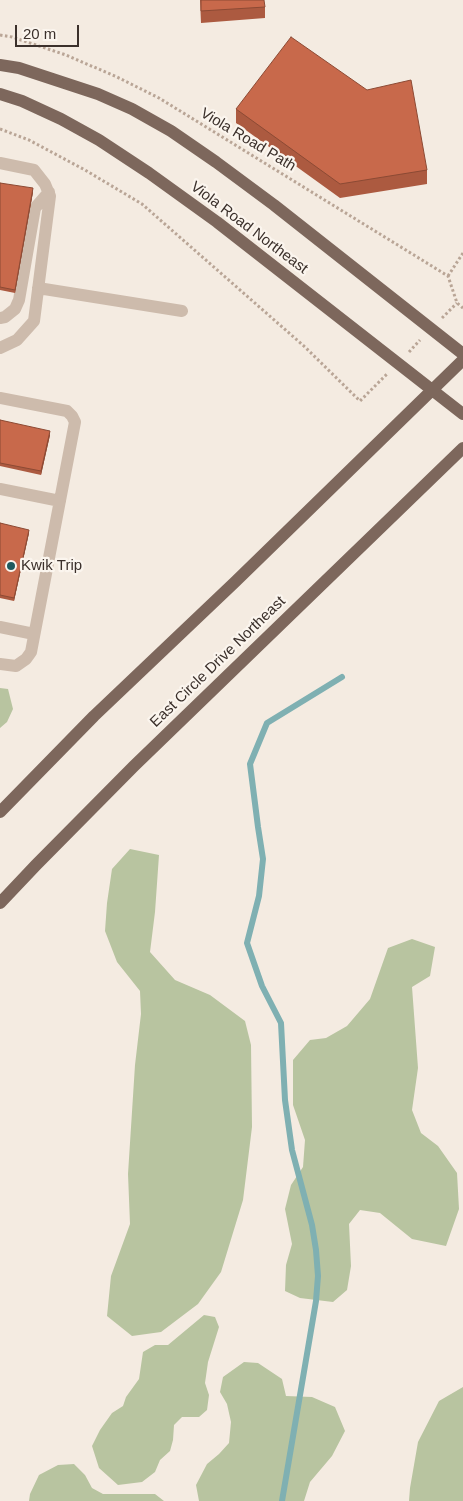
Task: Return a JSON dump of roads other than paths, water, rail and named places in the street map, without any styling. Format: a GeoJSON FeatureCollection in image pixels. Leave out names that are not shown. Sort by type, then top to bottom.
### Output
{"type":"FeatureCollection","features":[{"type":"Feature","properties":{"kind":"main road"},"geometry":{"type":"LineString","coordinates":[[0,65],[19,68],[98,94],[132,109],[171,132],[216,162],[274,205],[463,354]]}},
{"type":"Feature","properties":{"kind":"main road","name":"Viola Road Northeast"},"geometry":{"type":"LineString","coordinates":[[0,94],[22,101],[61,119],[99,140],[149,174],[217,222],[463,414]]}},
{"type":"Feature","properties":{"kind":"main road"},"geometry":{"type":"LineString","coordinates":[[0,812],[94,716],[463,360]]}},
{"type":"Feature","properties":{"kind":"main road","name":"East Circle Drive Northeast"},"geometry":{"type":"LineString","coordinates":[[0,903],[134,766],[463,448]]}},
{"type":"Feature","properties":{"kind":"lane"},"geometry":{"type":"LineString","coordinates":[[0,163],[34,170],[45,184],[50,196],[34,321],[17,340],[0,348]]}},
{"type":"Feature","properties":{"kind":"lane"},"geometry":{"type":"LineString","coordinates":[[2,321],[15,309],[19,300],[35,208],[49,192]]}},
{"type":"Feature","properties":{"kind":"lane"},"geometry":{"type":"LineString","coordinates":[[38,288],[182,311]]}},
{"type":"Feature","properties":{"kind":"lane"},"geometry":{"type":"LineString","coordinates":[[0,398],[67,412],[75,422],[31,652],[26,660],[16,666],[0,664]]}},
{"type":"Feature","properties":{"kind":"lane"},"geometry":{"type":"LineString","coordinates":[[0,489],[60,501]]}},
{"type":"Feature","properties":{"kind":"lane"},"geometry":{"type":"LineString","coordinates":[[0,627],[34,634]]}},
{"type":"Feature","properties":{"kind":"waterway"},"geometry":{"type":"LineString","coordinates":[[282,1501],[316,1301],[318,1276],[312,1225],[292,1150],[285,1100],[281,1023],[262,986],[247,943],[259,896],[263,859],[250,764],[267,723],[342,677]]}},
{"type":"Feature","properties":{"kind":"place","name":"Kwik Trip"},"geometry":{"type":"Point","coordinates":[11,566]}}]}
